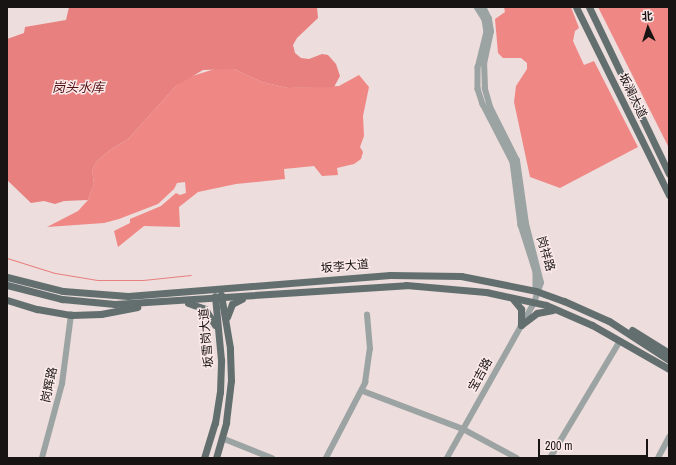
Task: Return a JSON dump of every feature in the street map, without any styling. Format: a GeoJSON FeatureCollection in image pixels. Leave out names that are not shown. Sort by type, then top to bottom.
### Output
{"type":"FeatureCollection","features":[{"type":"Feature","properties":{"kind":"main road","name":"坂澜大道"},"geometry":{"type":"LineString","coordinates":[[576,7],[669,195]]}},
{"type":"Feature","properties":{"kind":"main road","name":"坂澜大道"},"geometry":{"type":"LineString","coordinates":[[589,7],[669,174]]}},
{"type":"Feature","properties":{"kind":"main road","name":"坂李大道"},"geometry":{"type":"LineString","coordinates":[[7,277],[50,288],[102,295],[218,290],[354,277],[421,275],[461,276],[537,291],[609,321],[669,360]]}},
{"type":"Feature","properties":{"kind":"main road","name":"坂李大道"},"geometry":{"type":"LineString","coordinates":[[7,285],[48,296],[81,302],[114,304],[406,285],[452,288],[510,297],[558,311],[620,341],[669,369]]}},
{"type":"Feature","properties":{"kind":"main road","name":"坂雪岗大道"},"geometry":{"type":"LineString","coordinates":[[216,458],[222,438],[231,380],[223,298],[218,290]]}},
{"type":"Feature","properties":{"kind":"main road","name":"坂雪岗大道"},"geometry":{"type":"LineString","coordinates":[[204,458],[215,423],[220,392],[221,360],[214,298],[218,290]]}},
{"type":"Feature","properties":{"kind":"main road"},"geometry":{"type":"LineString","coordinates":[[227,327],[230,306],[236,301],[252,296]]}},
{"type":"Feature","properties":{"kind":"main road"},"geometry":{"type":"LineString","coordinates":[[510,297],[521,309],[521,325]]}},
{"type":"Feature","properties":{"kind":"main road"},"geometry":{"type":"LineString","coordinates":[[7,300],[71,315],[110,313],[156,302]]}},
{"type":"Feature","properties":{"kind":"main road"},"geometry":{"type":"LineString","coordinates":[[178,301],[202,307],[217,328]]}},
{"type":"Feature","properties":{"kind":"main road"},"geometry":{"type":"LineString","coordinates":[[521,325],[540,311],[558,311]]}},
{"type":"Feature","properties":{"kind":"main road"},"geometry":{"type":"LineString","coordinates":[[609,321],[626,326],[669,353]]}},
{"type":"Feature","properties":{"kind":"street","name":"岗祥路"},"geometry":{"type":"LineString","coordinates":[[477,7],[483,16],[487,32],[478,67],[478,89],[483,104],[513,162],[522,229],[536,272],[537,291]]}},
{"type":"Feature","properties":{"kind":"street","name":"岗祥路"},"geometry":{"type":"LineString","coordinates":[[483,7],[489,19],[491,32],[484,64],[485,89],[490,107],[518,161],[527,228],[540,272],[541,283],[534,303]]}},
{"type":"Feature","properties":{"kind":"street","name":"宝吉路"},"geometry":{"type":"LineString","coordinates":[[447,458],[534,303]]}},
{"type":"Feature","properties":{"kind":"street","name":"岗辉路"},"geometry":{"type":"LineString","coordinates":[[42,458],[62,384],[71,315]]}},
{"type":"Feature","properties":{"kind":"street"},"geometry":{"type":"LineString","coordinates":[[326,458],[363,391],[370,349],[367,315]]}},
{"type":"Feature","properties":{"kind":"street"},"geometry":{"type":"LineString","coordinates":[[550,458],[620,341]]}},
{"type":"Feature","properties":{"kind":"street"},"geometry":{"type":"LineString","coordinates":[[363,391],[464,429],[517,458]]}},
{"type":"Feature","properties":{"kind":"street"},"geometry":{"type":"LineString","coordinates":[[658,458],[669,437]]}},
{"type":"Feature","properties":{"kind":"street"},"geometry":{"type":"LineString","coordinates":[[222,438],[272,458]]}},
{"type":"Feature","properties":{"kind":"shaded area"},"geometry":{"type":"Polygon","coordinates":[[[504,7],[571,7],[579,28],[575,31],[573,41],[584,65],[594,61],[638,147],[560,188],[530,177],[514,102],[516,86],[527,69],[527,63],[521,58],[503,58],[498,53],[495,19],[505,12],[504,7]]]}},
{"type":"Feature","properties":{"kind":"shaded area"},"geometry":{"type":"Polygon","coordinates":[[[598,7],[669,7],[669,148],[598,7]]]}},
{"type":"Feature","properties":{"kind":"shaded area"},"geometry":{"type":"Polygon","coordinates":[[[218,68],[234,69],[262,82],[288,88],[339,86],[359,75],[369,87],[363,116],[364,136],[360,147],[363,152],[361,159],[354,164],[337,168],[338,175],[322,176],[314,166],[284,169],[285,179],[236,184],[198,192],[179,207],[180,227],[144,226],[118,247],[114,231],[130,223],[130,219],[161,206],[176,193],[180,195],[186,193],[185,182],[177,183],[174,189],[158,204],[119,219],[104,223],[47,227],[78,211],[88,200],[94,183],[92,170],[97,161],[110,150],[128,139],[176,86],[189,77],[218,68]]]}},
{"type":"Feature","properties":{"kind":"water","name":"岗头水库"},"geometry":{"type":"Polygon","coordinates":[[[69,7],[317,7],[318,18],[297,38],[293,45],[295,53],[301,58],[309,59],[322,54],[328,55],[336,64],[340,76],[334,87],[288,88],[262,82],[234,69],[203,70],[176,86],[128,139],[110,150],[97,161],[92,170],[94,183],[88,200],[64,201],[55,204],[44,201],[31,203],[7,180],[7,39],[24,33],[25,27],[66,20],[69,7]]]}},
{"type":"Feature","properties":{"kind":"waterway"},"geometry":{"type":"LineString","coordinates":[[7,258],[55,273],[97,280],[143,280],[191,275]]}}]}
